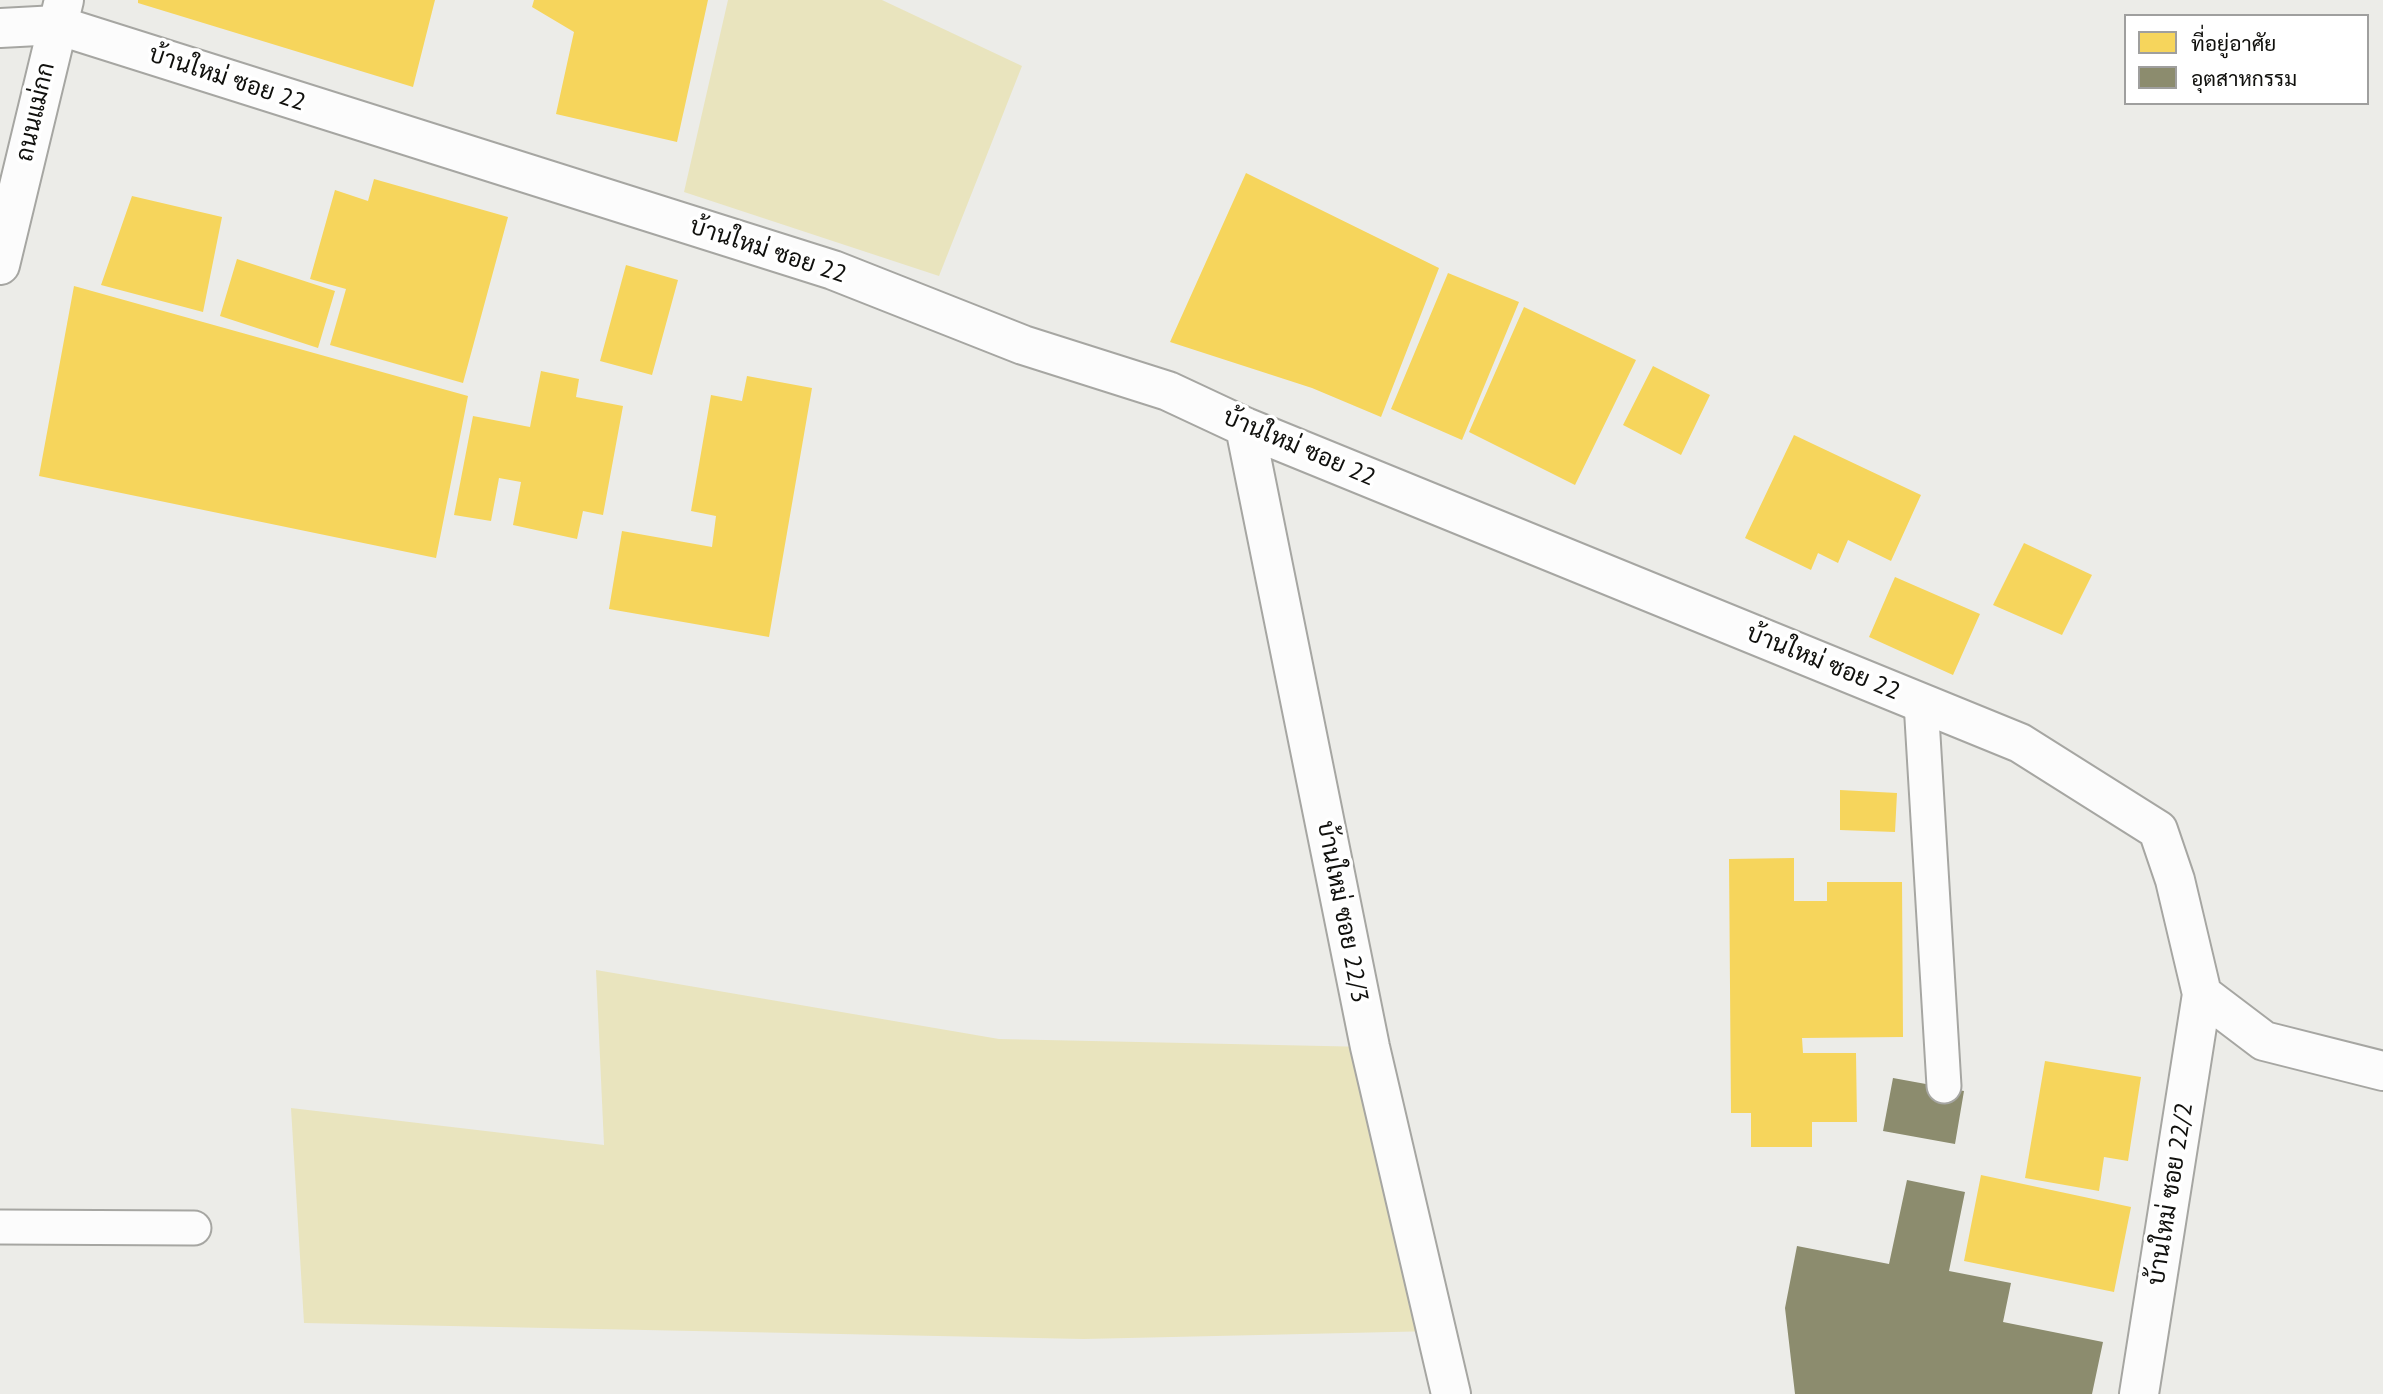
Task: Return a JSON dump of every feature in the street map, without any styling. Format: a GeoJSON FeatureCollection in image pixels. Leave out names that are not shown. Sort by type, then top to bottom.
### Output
{"type":"FeatureCollection","features":[{"type":"Feature","properties":{"kind":"street"},"geometry":{"type":"LineString","coordinates":[[0,28],[60,13]]}},
{"type":"Feature","properties":{"kind":"street","name":"ถนนแม่กก"},"geometry":{"type":"LineString","coordinates":[[0,265],[60,13]]}},
{"type":"Feature","properties":{"kind":"street","name":"บ้านใหม่ ซอย 22"},"geometry":{"type":"LineString","coordinates":[[60,13],[832,270],[1023,345],[1168,391],[1245,427],[2020,743],[2158,830],[2175,880],[2203,994]]}},
{"type":"Feature","properties":{"kind":"street","name":"บ้านใหม่ ซอย 22/3"},"geometry":{"type":"LineString","coordinates":[[1245,427],[1370,1047],[1451,1394]]}},
{"type":"Feature","properties":{"kind":"street"},"geometry":{"type":"LineString","coordinates":[[2203,994],[2264,1041],[2383,1072]]}},
{"type":"Feature","properties":{"kind":"street","name":"บ้านใหม่ ซอย 22/2"},"geometry":{"type":"LineString","coordinates":[[2139,1394],[2203,994]]}},
{"type":"Feature","properties":{"kind":"lane"},"geometry":{"type":"LineString","coordinates":[[1920,702],[1944,1086]]}},
{"type":"Feature","properties":{"kind":"lane"},"geometry":{"type":"LineString","coordinates":[[0,1227],[194,1228]]}},
{"type":"Feature","properties":{"kind":"shaded area"},"geometry":{"type":"Polygon","coordinates":[[[728,0],[882,0],[1022,66],[939,276],[684,192],[728,0]]]}},
{"type":"Feature","properties":{"kind":"shaded area"},"geometry":{"type":"Polygon","coordinates":[[[596,970],[999,1039],[1370,1047],[1436,1331],[1084,1339],[304,1323],[291,1108],[604,1145],[596,970]]]}},
{"type":"Feature","properties":{"kind":"building: ที่อยู่อาศัย"},"geometry":{"type":"Polygon","coordinates":[[[138,0],[435,0],[413,87],[138,3],[138,0]]]}},
{"type":"Feature","properties":{"kind":"building: ที่อยู่อาศัย"},"geometry":{"type":"Polygon","coordinates":[[[534,0],[708,0],[677,142],[556,114],[574,32],[532,7],[534,0]]]}},
{"type":"Feature","properties":{"kind":"building: ที่อยู่อาศัย"},"geometry":{"type":"Polygon","coordinates":[[[1246,173],[1439,268],[1381,417],[1312,388],[1170,342],[1246,173]]]}},
{"type":"Feature","properties":{"kind":"building: ที่อยู่อาศัย"},"geometry":{"type":"Polygon","coordinates":[[[374,179],[508,217],[463,383],[330,345],[346,289],[310,279],[335,190],[368,201],[374,179]]]}},
{"type":"Feature","properties":{"kind":"building: ที่อยู่อาศัย"},"geometry":{"type":"Polygon","coordinates":[[[132,196],[222,217],[203,312],[101,285],[132,196]]]}},
{"type":"Feature","properties":{"kind":"building: ที่อยู่อาศัย"},"geometry":{"type":"Polygon","coordinates":[[[237,259],[335,291],[318,348],[220,316],[237,259]]]}},
{"type":"Feature","properties":{"kind":"building: ที่อยู่อาศัย"},"geometry":{"type":"Polygon","coordinates":[[[626,265],[678,280],[652,375],[600,361],[626,265]]]}},
{"type":"Feature","properties":{"kind":"building: ที่อยู่อาศัย"},"geometry":{"type":"Polygon","coordinates":[[[1448,273],[1519,302],[1462,440],[1391,409],[1448,273]]]}},
{"type":"Feature","properties":{"kind":"building: ที่อยู่อาศัย"},"geometry":{"type":"Polygon","coordinates":[[[74,286],[468,396],[436,558],[39,476],[74,286]]]}},
{"type":"Feature","properties":{"kind":"building: ที่อยู่อาศัย"},"geometry":{"type":"Polygon","coordinates":[[[1524,307],[1636,360],[1575,485],[1469,432],[1524,307]]]}},
{"type":"Feature","properties":{"kind":"building: ที่อยู่อาศัย"},"geometry":{"type":"Polygon","coordinates":[[[1653,366],[1710,395],[1681,455],[1623,425],[1653,366]]]}},
{"type":"Feature","properties":{"kind":"building: ที่อยู่อาศัย"},"geometry":{"type":"Polygon","coordinates":[[[541,371],[579,379],[576,397],[623,406],[603,515],[583,511],[577,539],[513,525],[521,482],[499,478],[491,521],[454,515],[473,416],[530,427],[541,371]]]}},
{"type":"Feature","properties":{"kind":"building: ที่อยู่อาศัย"},"geometry":{"type":"Polygon","coordinates":[[[747,376],[812,388],[769,637],[609,609],[622,531],[712,547],[716,516],[691,511],[711,395],[742,401],[747,376]]]}},
{"type":"Feature","properties":{"kind":"building: ที่อยู่อาศัย"},"geometry":{"type":"Polygon","coordinates":[[[1794,435],[1921,495],[1891,561],[1848,540],[1838,563],[1818,553],[1811,570],[1745,538],[1794,435]]]}},
{"type":"Feature","properties":{"kind":"building: ที่อยู่อาศัย"},"geometry":{"type":"Polygon","coordinates":[[[2024,543],[2092,575],[2062,635],[1993,605],[2024,543]]]}},
{"type":"Feature","properties":{"kind":"building: ที่อยู่อาศัย"},"geometry":{"type":"Polygon","coordinates":[[[1895,577],[1980,614],[1953,675],[1869,637],[1895,577]]]}},
{"type":"Feature","properties":{"kind":"building: ที่อยู่อาศัย"},"geometry":{"type":"Polygon","coordinates":[[[1840,790],[1897,793],[1895,832],[1840,830],[1840,790]]]}},
{"type":"Feature","properties":{"kind":"building: ที่อยู่อาศัย"},"geometry":{"type":"Polygon","coordinates":[[[1794,858],[1794,901],[1827,901],[1827,882],[1902,882],[1903,1037],[1802,1038],[1803,1053],[1856,1053],[1857,1122],[1812,1122],[1812,1147],[1751,1147],[1751,1113],[1731,1113],[1729,859],[1794,858]]]}},
{"type":"Feature","properties":{"kind":"building: ที่อยู่อาศัย"},"geometry":{"type":"Polygon","coordinates":[[[2045,1061],[2141,1077],[2128,1161],[2104,1157],[2099,1191],[2025,1178],[2045,1061]]]}},
{"type":"Feature","properties":{"kind":"building: ที่อยู่อาศัย"},"geometry":{"type":"Polygon","coordinates":[[[1981,1175],[2131,1207],[2114,1292],[1964,1261],[1981,1175]]]}},
{"type":"Feature","properties":{"kind":"building: อุตสาหกรรม"},"geometry":{"type":"Polygon","coordinates":[[[1893,1078],[1964,1091],[1955,1144],[1883,1131],[1893,1078]]]}},
{"type":"Feature","properties":{"kind":"building: อุตสาหกรรม"},"geometry":{"type":"Polygon","coordinates":[[[1907,1180],[1965,1192],[1949,1271],[2011,1283],[2003,1322],[2103,1342],[2092,1394],[1795,1394],[1785,1308],[1797,1246],[1889,1264],[1907,1180]]]}}]}
